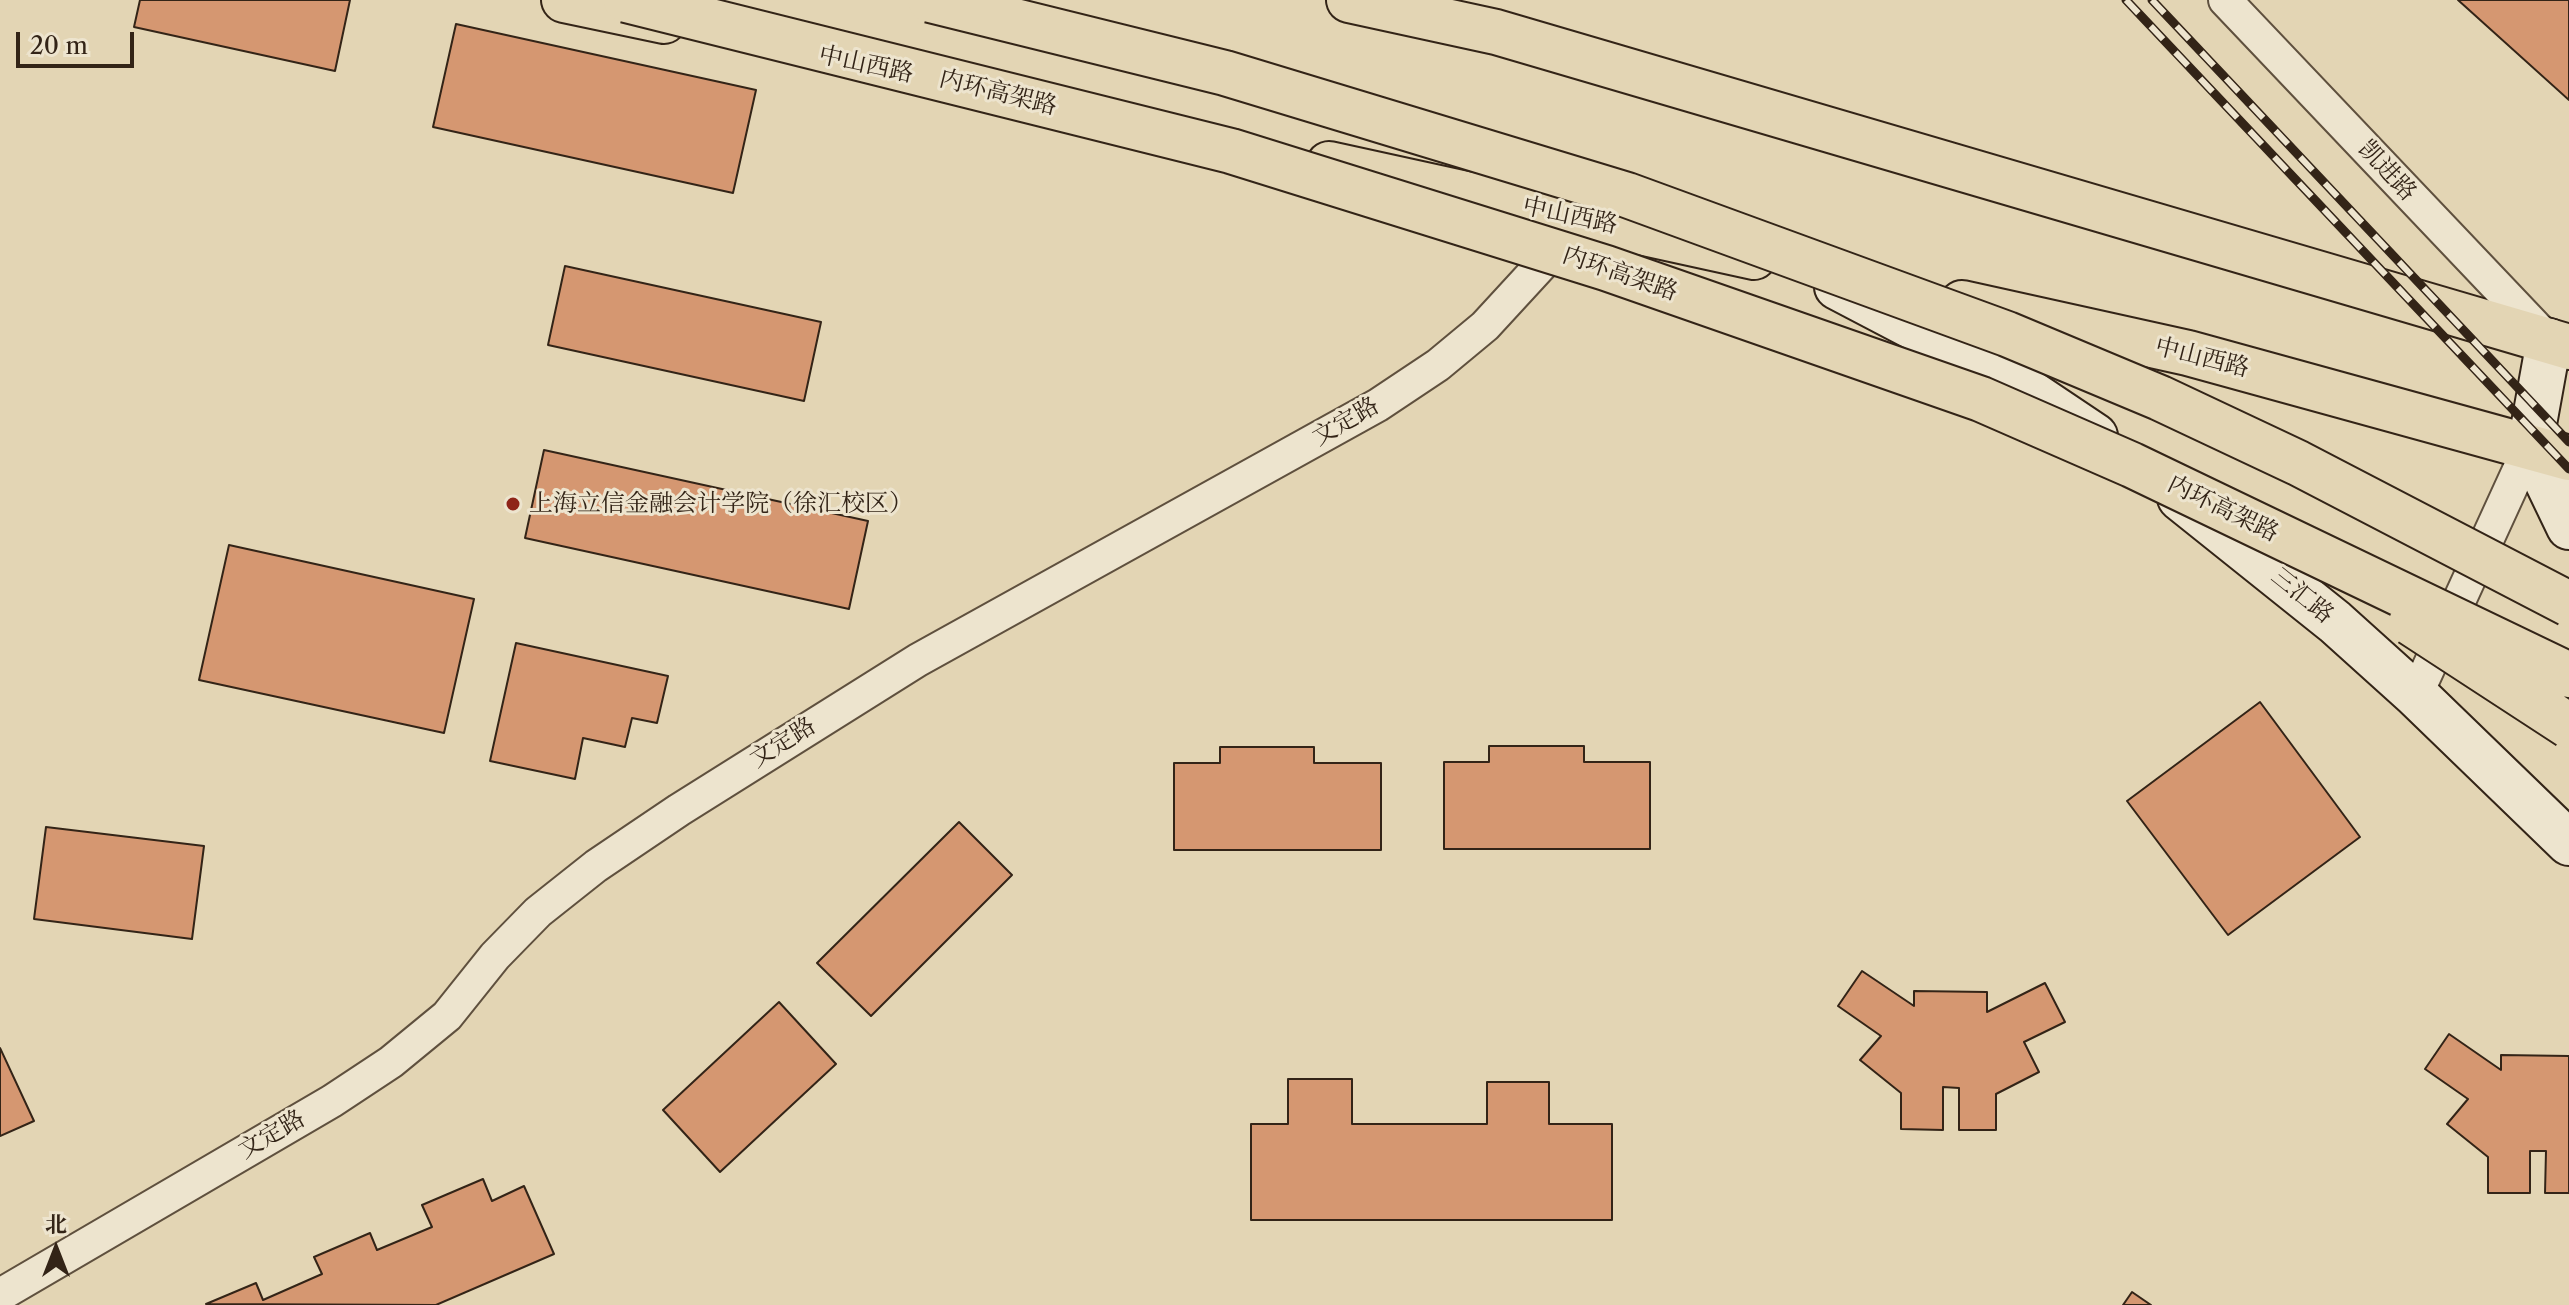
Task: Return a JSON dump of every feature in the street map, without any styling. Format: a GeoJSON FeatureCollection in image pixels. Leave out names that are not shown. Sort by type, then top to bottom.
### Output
{"type":"FeatureCollection","features":[{"type":"Feature","properties":{"kind":"main road","name":"中山西路"},"geometry":{"type":"LineString","coordinates":[[564,0],[1584,219],[2188,353],[2550,452]]}},
{"type":"Feature","properties":{"kind":"main road","name":"内环高架路"},"geometry":{"type":"LineString","coordinates":[[626,0],[1231,151],[1606,268],[1981,399],[2132,465],[2569,675]]}},
{"type":"Feature","properties":{"kind":"main road"},"geometry":{"type":"LineString","coordinates":[[930,0],[1225,73],[1612,190],[1934,307],[2160,398],[2284,456],[2569,604]]}},
{"type":"Feature","properties":{"kind":"main road"},"geometry":{"type":"LineString","coordinates":[[1349,0],[1496,32],[2559,344]]}},
{"type":"Feature","properties":{"kind":"main road"},"geometry":{"type":"LineString","coordinates":[[2275,534],[2569,726]]}},
{"type":"Feature","properties":{"kind":"street","name":"凯进路"},"geometry":{"type":"LineString","coordinates":[[2225,0],[2559,344]]}},
{"type":"Feature","properties":{"kind":"street","name":"文定路"},"geometry":{"type":"LineString","coordinates":[[0,1295],[332,1101],[391,1062],[447,1016],[495,956],[538,912],[596,866],[791,738],[918,660],[1378,405],[1438,365],[1485,326],[1584,219]]}},
{"type":"Feature","properties":{"kind":"street","name":"三汇路"},"geometry":{"type":"LineString","coordinates":[[1799,267],[2001,373],[2150,473],[2335,622],[2416,695],[2569,843]]}},
{"type":"Feature","properties":{"kind":"street"},"geometry":{"type":"LineString","coordinates":[[2559,344],[2550,452],[2569,527]]}},
{"type":"Feature","properties":{"kind":"street"},"geometry":{"type":"LineString","coordinates":[[2416,695],[2550,452]]}},
{"type":"Feature","properties":{"kind":"building"},"geometry":{"type":"Polygon","coordinates":[[[140,0],[350,0],[335,71],[134,27],[140,0]]]}},
{"type":"Feature","properties":{"kind":"building"},"geometry":{"type":"Polygon","coordinates":[[[2458,0],[2569,0],[2569,100],[2458,0]]]}},
{"type":"Feature","properties":{"kind":"building"},"geometry":{"type":"Polygon","coordinates":[[[456,24],[756,90],[733,193],[433,127],[456,24]]]}},
{"type":"Feature","properties":{"kind":"building"},"geometry":{"type":"Polygon","coordinates":[[[565,266],[821,322],[804,401],[548,345],[565,266]]]}},
{"type":"Feature","properties":{"kind":"building"},"geometry":{"type":"Polygon","coordinates":[[[544,450],[868,521],[849,609],[525,538],[544,450]]]}},
{"type":"Feature","properties":{"kind":"building"},"geometry":{"type":"Polygon","coordinates":[[[229,545],[474,599],[444,733],[199,680],[229,545]]]}},
{"type":"Feature","properties":{"kind":"building"},"geometry":{"type":"Polygon","coordinates":[[[516,643],[668,676],[657,723],[632,718],[625,747],[583,738],[575,779],[490,761],[516,643]]]}},
{"type":"Feature","properties":{"kind":"building"},"geometry":{"type":"Polygon","coordinates":[[[2260,702],[2360,837],[2228,935],[2127,801],[2260,702]]]}},
{"type":"Feature","properties":{"kind":"building"},"geometry":{"type":"Polygon","coordinates":[[[1489,746],[1584,746],[1584,762],[1650,762],[1650,849],[1444,849],[1444,762],[1489,762],[1489,746]]]}},
{"type":"Feature","properties":{"kind":"building"},"geometry":{"type":"Polygon","coordinates":[[[1220,747],[1314,747],[1314,763],[1381,763],[1381,850],[1174,850],[1174,763],[1220,763],[1220,747]]]}},
{"type":"Feature","properties":{"kind":"building"},"geometry":{"type":"Polygon","coordinates":[[[959,822],[1012,875],[871,1016],[817,963],[959,822]]]}},
{"type":"Feature","properties":{"kind":"building"},"geometry":{"type":"Polygon","coordinates":[[[46,827],[204,846],[192,939],[34,919],[46,827]]]}},
{"type":"Feature","properties":{"kind":"building"},"geometry":{"type":"Polygon","coordinates":[[[1862,971],[1914,1006],[1914,991],[1987,992],[1987,1012],[2045,983],[2065,1022],[2024,1042],[2039,1072],[1996,1094],[1996,1130],[1959,1130],[1959,1088],[1943,1087],[1943,1130],[1901,1129],[1901,1093],[1860,1060],[1881,1036],[1838,1006],[1862,971]]]}},
{"type":"Feature","properties":{"kind":"building"},"geometry":{"type":"Polygon","coordinates":[[[779,1002],[836,1064],[720,1172],[663,1110],[779,1002]]]}},
{"type":"Feature","properties":{"kind":"building"},"geometry":{"type":"Polygon","coordinates":[[[2449,1034],[2501,1070],[2501,1055],[2569,1056],[2569,1193],[2545,1193],[2546,1151],[2530,1151],[2530,1193],[2488,1193],[2488,1157],[2447,1124],[2468,1099],[2425,1069],[2449,1034]]]}},
{"type":"Feature","properties":{"kind":"building"},"geometry":{"type":"Polygon","coordinates":[[[0,1048],[34,1121],[0,1136],[0,1048]]]}},
{"type":"Feature","properties":{"kind":"building"},"geometry":{"type":"Polygon","coordinates":[[[1288,1079],[1352,1079],[1352,1124],[1487,1124],[1487,1082],[1549,1082],[1549,1124],[1612,1124],[1612,1220],[1251,1220],[1251,1124],[1288,1124],[1288,1079]]]}},
{"type":"Feature","properties":{"kind":"building"},"geometry":{"type":"Polygon","coordinates":[[[483,1179],[492,1201],[524,1186],[554,1254],[436,1305],[206,1304],[256,1283],[263,1300],[322,1274],[314,1257],[370,1233],[377,1250],[432,1227],[422,1205],[483,1179]]]}},
{"type":"Feature","properties":{"kind":"building"},"geometry":{"type":"Polygon","coordinates":[[[2132,1292],[2151,1305],[2123,1305],[2132,1292]]]}},
{"type":"Feature","properties":{"kind":"railway"},"geometry":{"type":"LineString","coordinates":[[2126,0],[2569,469]]}},
{"type":"Feature","properties":{"kind":"railway"},"geometry":{"type":"LineString","coordinates":[[2152,0],[2569,442]]}},
{"type":"Feature","properties":{"kind":"place","name":"上海立信金融会计学院（徐汇校区）"},"geometry":{"type":"Point","coordinates":[513,504]}}]}
